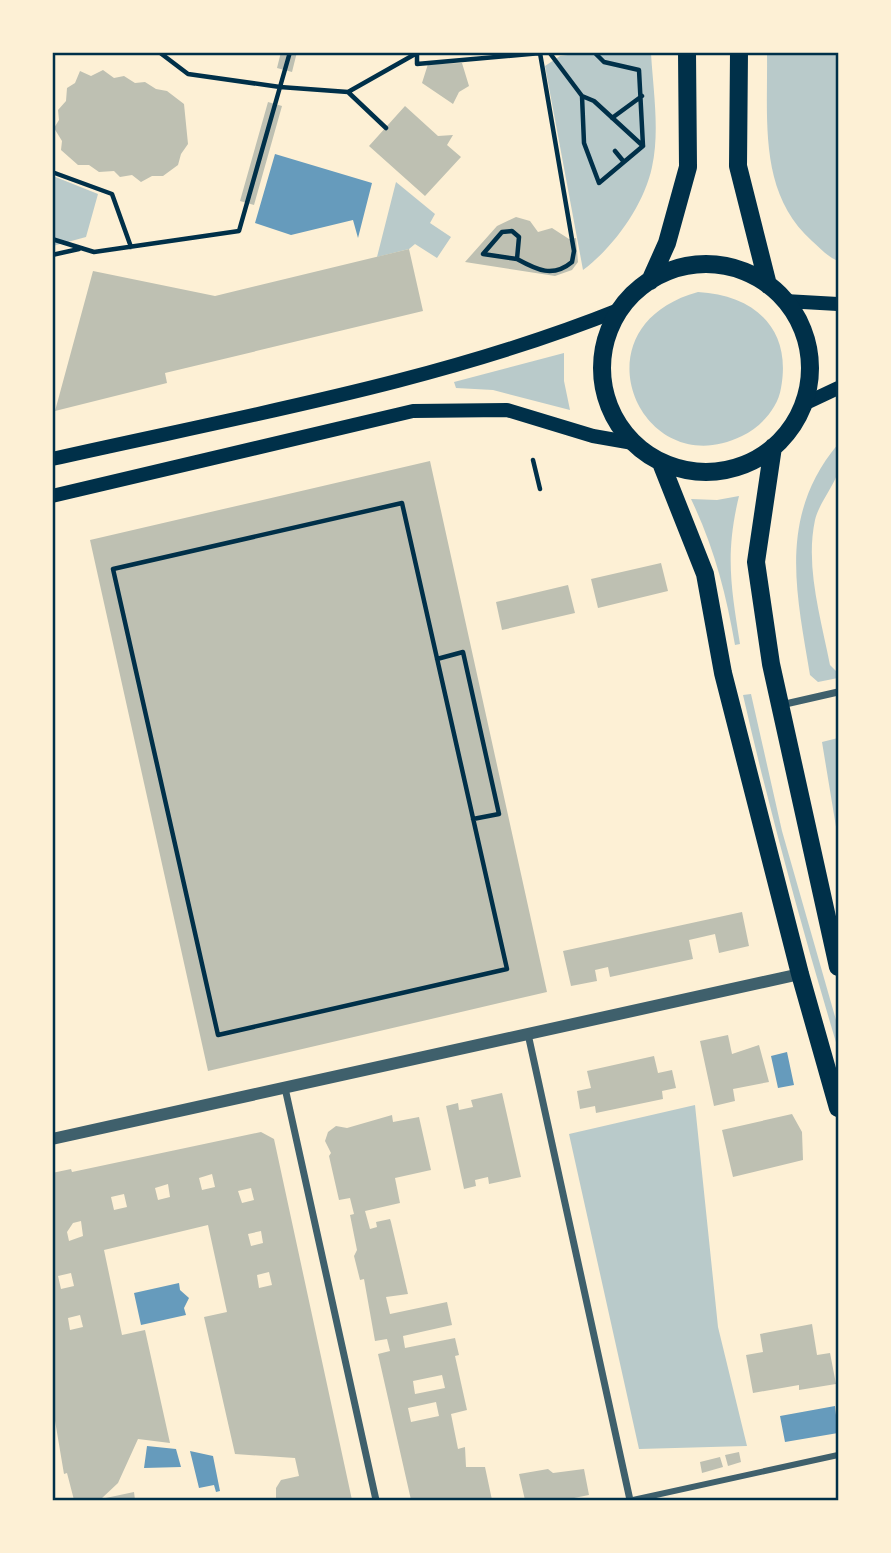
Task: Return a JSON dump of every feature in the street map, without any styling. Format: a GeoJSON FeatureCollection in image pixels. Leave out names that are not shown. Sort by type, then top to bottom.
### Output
{"type":"FeatureCollection","features":[{"type":"Feature","properties":{"kind":"main road"},"geometry":{"type":"LineString","coordinates":[[650,281],[667,243],[688,167],[687,52]]}},
{"type":"Feature","properties":{"kind":"main road"},"geometry":{"type":"LineString","coordinates":[[739,52],[738,166],[768,285]]}},
{"type":"Feature","properties":{"kind":"main road"},"geometry":{"type":"LineString","coordinates":[[694,265],[730,267],[750,274],[768,285],[785,300],[801,325],[808,348],[810,375],[804,404],[792,427],[773,447],[753,461],[713,472],[695,472],[662,463],[633,443],[612,412],[603,386],[605,344],[621,309],[650,281],[671,270],[694,265]]}},
{"type":"Feature","properties":{"kind":"main road"},"geometry":{"type":"LineString","coordinates":[[785,300],[838,304]]}},
{"type":"Feature","properties":{"kind":"main road"},"geometry":{"type":"LineString","coordinates":[[52,459],[405,378],[567,331],[621,309]]}},
{"type":"Feature","properties":{"kind":"main road"},"geometry":{"type":"LineString","coordinates":[[804,404],[838,388]]}},
{"type":"Feature","properties":{"kind":"main road"},"geometry":{"type":"LineString","coordinates":[[52,496],[413,411],[507,410],[593,436],[633,443]]}},
{"type":"Feature","properties":{"kind":"main road"},"geometry":{"type":"LineString","coordinates":[[773,447],[756,562],[780,705],[838,967]]}},
{"type":"Feature","properties":{"kind":"main road"},"geometry":{"type":"LineString","coordinates":[[662,463],[705,574],[723,673],[800,974],[838,1108]]}},
{"type":"Feature","properties":{"kind":"street"},"geometry":{"type":"LineString","coordinates":[[780,705],[838,692]]}},
{"type":"Feature","properties":{"kind":"street"},"geometry":{"type":"LineString","coordinates":[[52,1139],[800,974]]}},
{"type":"Feature","properties":{"kind":"street"},"geometry":{"type":"LineString","coordinates":[[528,1034],[632,1500],[838,1455]]}},
{"type":"Feature","properties":{"kind":"street"},"geometry":{"type":"LineString","coordinates":[[285,1088],[376,1500]]}},
{"type":"Feature","properties":{"kind":"path"},"geometry":{"type":"LineString","coordinates":[[159,52],[188,74],[280,87],[348,92],[417,53],[417,64],[541,53],[574,251],[572,262],[557,271],[537,270],[517,259],[483,254],[502,232],[512,231],[519,237],[517,259]]}},
{"type":"Feature","properties":{"kind":"path"},"geometry":{"type":"LineString","coordinates":[[52,239],[94,252],[239,231],[290,52]]}},
{"type":"Feature","properties":{"kind":"path"},"geometry":{"type":"LineString","coordinates":[[549,52],[582,96],[594,101],[643,146]]}},
{"type":"Feature","properties":{"kind":"path"},"geometry":{"type":"LineString","coordinates":[[594,52],[604,62],[639,70],[643,146]]}},
{"type":"Feature","properties":{"kind":"path"},"geometry":{"type":"LineString","coordinates":[[348,92],[386,128]]}},
{"type":"Feature","properties":{"kind":"path"},"geometry":{"type":"LineString","coordinates":[[582,96],[584,143],[601,185],[643,146]]}},
{"type":"Feature","properties":{"kind":"path"},"geometry":{"type":"LineString","coordinates":[[612,118],[642,96]]}},
{"type":"Feature","properties":{"kind":"path"},"geometry":{"type":"LineString","coordinates":[[615,151],[624,162]]}},
{"type":"Feature","properties":{"kind":"path"},"geometry":{"type":"LineString","coordinates":[[52,172],[112,194],[131,247]]}},
{"type":"Feature","properties":{"kind":"path"},"geometry":{"type":"LineString","coordinates":[[52,255],[79,249]]}},
{"type":"Feature","properties":{"kind":"path"},"geometry":{"type":"LineString","coordinates":[[533,460],[540,489]]}},
{"type":"Feature","properties":{"kind":"path"},"geometry":{"type":"LineString","coordinates":[[402,503],[473,819],[507,969],[218,1035],[113,569],[402,503]]}},
{"type":"Feature","properties":{"kind":"path"},"geometry":{"type":"LineString","coordinates":[[437,659],[463,652],[475,701],[499,814],[473,819]]}},
{"type":"Feature","properties":{"kind":"path"},"geometry":{"type":"LineString","coordinates":[[475,701],[482,700]]}},
{"type":"Feature","properties":{"kind":"shaded area"},"geometry":{"type":"Polygon","coordinates":[[[583,53],[651,53],[656,125],[652,167],[635,210],[606,250],[583,270],[545,66],[560,56],[583,53]]]}},
{"type":"Feature","properties":{"kind":"shaded area"},"geometry":{"type":"Polygon","coordinates":[[[767,53],[838,53],[838,261],[812,241],[795,222],[782,201],[774,178],[767,129],[767,53]]]}},
{"type":"Feature","properties":{"kind":"shaded area"},"geometry":{"type":"Polygon","coordinates":[[[53,176],[98,194],[86,237],[53,246],[53,176]]]}},
{"type":"Feature","properties":{"kind":"shaded area"},"geometry":{"type":"Polygon","coordinates":[[[396,182],[435,214],[430,223],[451,237],[437,258],[415,244],[409,249],[377,257],[396,182]]]}},
{"type":"Feature","properties":{"kind":"shaded area"},"geometry":{"type":"Polygon","coordinates":[[[698,292],[737,300],[765,319],[775,332],[783,367],[776,403],[761,423],[742,436],[706,446],[675,440],[650,422],[634,396],[629,366],[637,336],[659,310],[698,292]]]}},
{"type":"Feature","properties":{"kind":"shaded area"},"geometry":{"type":"Polygon","coordinates":[[[564,353],[564,381],[570,410],[493,390],[456,388],[454,382],[564,353]]]}},
{"type":"Feature","properties":{"kind":"shaded area"},"geometry":{"type":"Polygon","coordinates":[[[838,444],[838,471],[815,520],[812,556],[815,592],[830,665],[838,673],[838,678],[818,682],[810,675],[800,614],[796,555],[806,499],[819,471],[838,444]]]}},
{"type":"Feature","properties":{"kind":"shaded area"},"geometry":{"type":"Polygon","coordinates":[[[739,496],[731,553],[732,587],[740,644],[735,645],[718,570],[691,499],[717,500],[739,496]]]}},
{"type":"Feature","properties":{"kind":"shaded area"},"geometry":{"type":"Polygon","coordinates":[[[751,694],[782,831],[838,1027],[838,1049],[753,740],[743,695],[751,694]]]}},
{"type":"Feature","properties":{"kind":"shaded area"},"geometry":{"type":"Polygon","coordinates":[[[838,738],[838,839],[822,742],[838,738]]]}},
{"type":"Feature","properties":{"kind":"shaded area"},"geometry":{"type":"Polygon","coordinates":[[[695,1105],[718,1327],[747,1446],[639,1449],[569,1134],[695,1105]]]}},
{"type":"Feature","properties":{"kind":"water"},"geometry":{"type":"Polygon","coordinates":[[[275,154],[372,183],[358,238],[353,220],[291,235],[255,223],[275,154]]]}},
{"type":"Feature","properties":{"kind":"water"},"geometry":{"type":"Polygon","coordinates":[[[787,1052],[794,1085],[778,1088],[771,1056],[787,1052]]]}},
{"type":"Feature","properties":{"kind":"water"},"geometry":{"type":"Polygon","coordinates":[[[179,1283],[180,1290],[189,1298],[184,1308],[186,1315],[141,1325],[134,1293],[179,1283]]]}},
{"type":"Feature","properties":{"kind":"water"},"geometry":{"type":"Polygon","coordinates":[[[835,1406],[838,1433],[785,1442],[780,1416],[835,1406]]]}},
{"type":"Feature","properties":{"kind":"water"},"geometry":{"type":"Polygon","coordinates":[[[147,1446],[176,1449],[181,1467],[144,1468],[147,1446]]]}},
{"type":"Feature","properties":{"kind":"water"},"geometry":{"type":"Polygon","coordinates":[[[190,1451],[213,1456],[220,1491],[216,1492],[214,1485],[199,1488],[190,1451]]]}},
{"type":"Feature","properties":{"kind":"building"},"geometry":{"type":"Polygon","coordinates":[[[281,52],[297,52],[292,72],[277,68],[281,52]]]}},
{"type":"Feature","properties":{"kind":"building"},"geometry":{"type":"Polygon","coordinates":[[[462,63],[469,86],[459,92],[453,104],[422,83],[428,64],[462,63]]]}},
{"type":"Feature","properties":{"kind":"building"},"geometry":{"type":"Polygon","coordinates":[[[103,70],[114,78],[124,76],[135,83],[145,82],[156,89],[167,91],[184,104],[188,144],[178,165],[163,176],[152,176],[141,182],[132,175],[120,177],[114,171],[99,172],[89,165],[78,165],[61,150],[62,141],[54,128],[59,120],[58,110],[66,101],[67,88],[75,83],[80,71],[91,76],[103,70]]]}},
{"type":"Feature","properties":{"kind":"building"},"geometry":{"type":"Polygon","coordinates":[[[268,102],[282,106],[254,205],[240,201],[268,102]]]}},
{"type":"Feature","properties":{"kind":"building"},"geometry":{"type":"Polygon","coordinates":[[[405,106],[438,136],[453,135],[447,145],[461,157],[425,196],[369,146],[405,106]]]}},
{"type":"Feature","properties":{"kind":"building"},"geometry":{"type":"Polygon","coordinates":[[[516,217],[530,221],[538,232],[552,228],[569,239],[576,238],[578,262],[572,270],[555,276],[465,262],[497,226],[516,217]]]}},
{"type":"Feature","properties":{"kind":"building"},"geometry":{"type":"Polygon","coordinates":[[[409,249],[423,311],[165,373],[167,383],[55,411],[93,271],[215,296],[409,249]]]}},
{"type":"Feature","properties":{"kind":"building"},"geometry":{"type":"Polygon","coordinates":[[[430,461],[547,992],[208,1071],[90,540],[430,461]]]}},
{"type":"Feature","properties":{"kind":"building"},"geometry":{"type":"Polygon","coordinates":[[[661,563],[668,591],[598,608],[591,579],[661,563]]]}},
{"type":"Feature","properties":{"kind":"building"},"geometry":{"type":"Polygon","coordinates":[[[568,585],[575,613],[502,630],[496,602],[568,585]]]}},
{"type":"Feature","properties":{"kind":"building"},"geometry":{"type":"Polygon","coordinates":[[[742,912],[749,946],[719,953],[715,934],[689,940],[693,959],[610,977],[608,967],[595,970],[597,981],[571,986],[563,951],[742,912]]]}},
{"type":"Feature","properties":{"kind":"building"},"geometry":{"type":"Polygon","coordinates":[[[728,1035],[732,1054],[759,1045],[769,1082],[733,1089],[735,1101],[714,1106],[700,1041],[728,1035]]]}},
{"type":"Feature","properties":{"kind":"building"},"geometry":{"type":"Polygon","coordinates":[[[654,1056],[658,1073],[672,1070],[676,1088],[662,1091],[663,1099],[596,1113],[595,1106],[580,1109],[577,1091],[591,1088],[587,1071],[654,1056]]]}},
{"type":"Feature","properties":{"kind":"building"},"geometry":{"type":"Polygon","coordinates":[[[502,1093],[521,1177],[489,1184],[488,1177],[475,1180],[476,1186],[464,1189],[446,1106],[458,1103],[459,1110],[473,1107],[471,1100],[502,1093]]]}},
{"type":"Feature","properties":{"kind":"building"},"geometry":{"type":"Polygon","coordinates":[[[792,1114],[802,1132],[803,1160],[733,1177],[722,1130],[792,1114]]]}},
{"type":"Feature","properties":{"kind":"building"},"geometry":{"type":"Polygon","coordinates":[[[392,1115],[393,1122],[419,1117],[431,1170],[395,1178],[400,1203],[365,1211],[370,1229],[377,1227],[376,1222],[390,1219],[391,1222],[408,1294],[386,1297],[390,1314],[447,1302],[452,1325],[403,1336],[405,1348],[455,1338],[459,1355],[455,1356],[467,1410],[451,1414],[458,1449],[465,1447],[466,1467],[485,1467],[492,1500],[411,1500],[378,1354],[390,1351],[387,1339],[375,1341],[364,1279],[360,1280],[354,1256],[357,1250],[350,1215],[354,1214],[350,1198],[339,1200],[329,1156],[331,1153],[325,1141],[328,1132],[336,1126],[347,1128],[392,1115]],[[442,1375],[413,1381],[415,1394],[445,1388],[442,1375]],[[436,1402],[408,1408],[411,1422],[439,1416],[436,1402]]]}},
{"type":"Feature","properties":{"kind":"building"},"geometry":{"type":"Polygon","coordinates":[[[261,1132],[274,1139],[352,1500],[276,1500],[276,1488],[281,1480],[299,1476],[295,1458],[235,1454],[204,1317],[227,1312],[208,1225],[104,1250],[122,1335],[145,1330],[170,1443],[138,1439],[118,1483],[101,1499],[134,1492],[135,1500],[74,1500],[67,1473],[64,1474],[52,1403],[52,1173],[71,1169],[72,1172],[261,1132]],[[212,1174],[199,1178],[202,1190],[215,1187],[212,1174]],[[168,1184],[155,1188],[158,1200],[170,1197],[168,1184]],[[251,1188],[238,1191],[242,1203],[254,1200],[251,1188]],[[124,1194],[111,1197],[114,1210],[127,1207],[124,1194]],[[81,1221],[73,1223],[67,1232],[69,1241],[83,1236],[81,1221]],[[261,1231],[248,1234],[251,1246],[263,1243],[261,1231]],[[269,1272],[257,1275],[259,1288],[272,1285],[269,1272]],[[71,1273],[58,1276],[61,1289],[74,1286],[71,1273]],[[80,1315],[68,1318],[70,1330],[83,1327],[80,1315]]]}},
{"type":"Feature","properties":{"kind":"building"},"geometry":{"type":"Polygon","coordinates":[[[812,1324],[817,1355],[830,1353],[836,1384],[799,1390],[799,1385],[753,1393],[746,1355],[763,1352],[760,1334],[812,1324]]]}},
{"type":"Feature","properties":{"kind":"building"},"geometry":{"type":"Polygon","coordinates":[[[739,1452],[741,1462],[728,1466],[725,1455],[739,1452]]]}},
{"type":"Feature","properties":{"kind":"building"},"geometry":{"type":"Polygon","coordinates":[[[720,1457],[723,1467],[702,1473],[700,1462],[720,1457]]]}},
{"type":"Feature","properties":{"kind":"building"},"geometry":{"type":"Polygon","coordinates":[[[548,1469],[553,1473],[584,1469],[589,1495],[564,1500],[525,1500],[519,1474],[548,1469]]]}}]}
